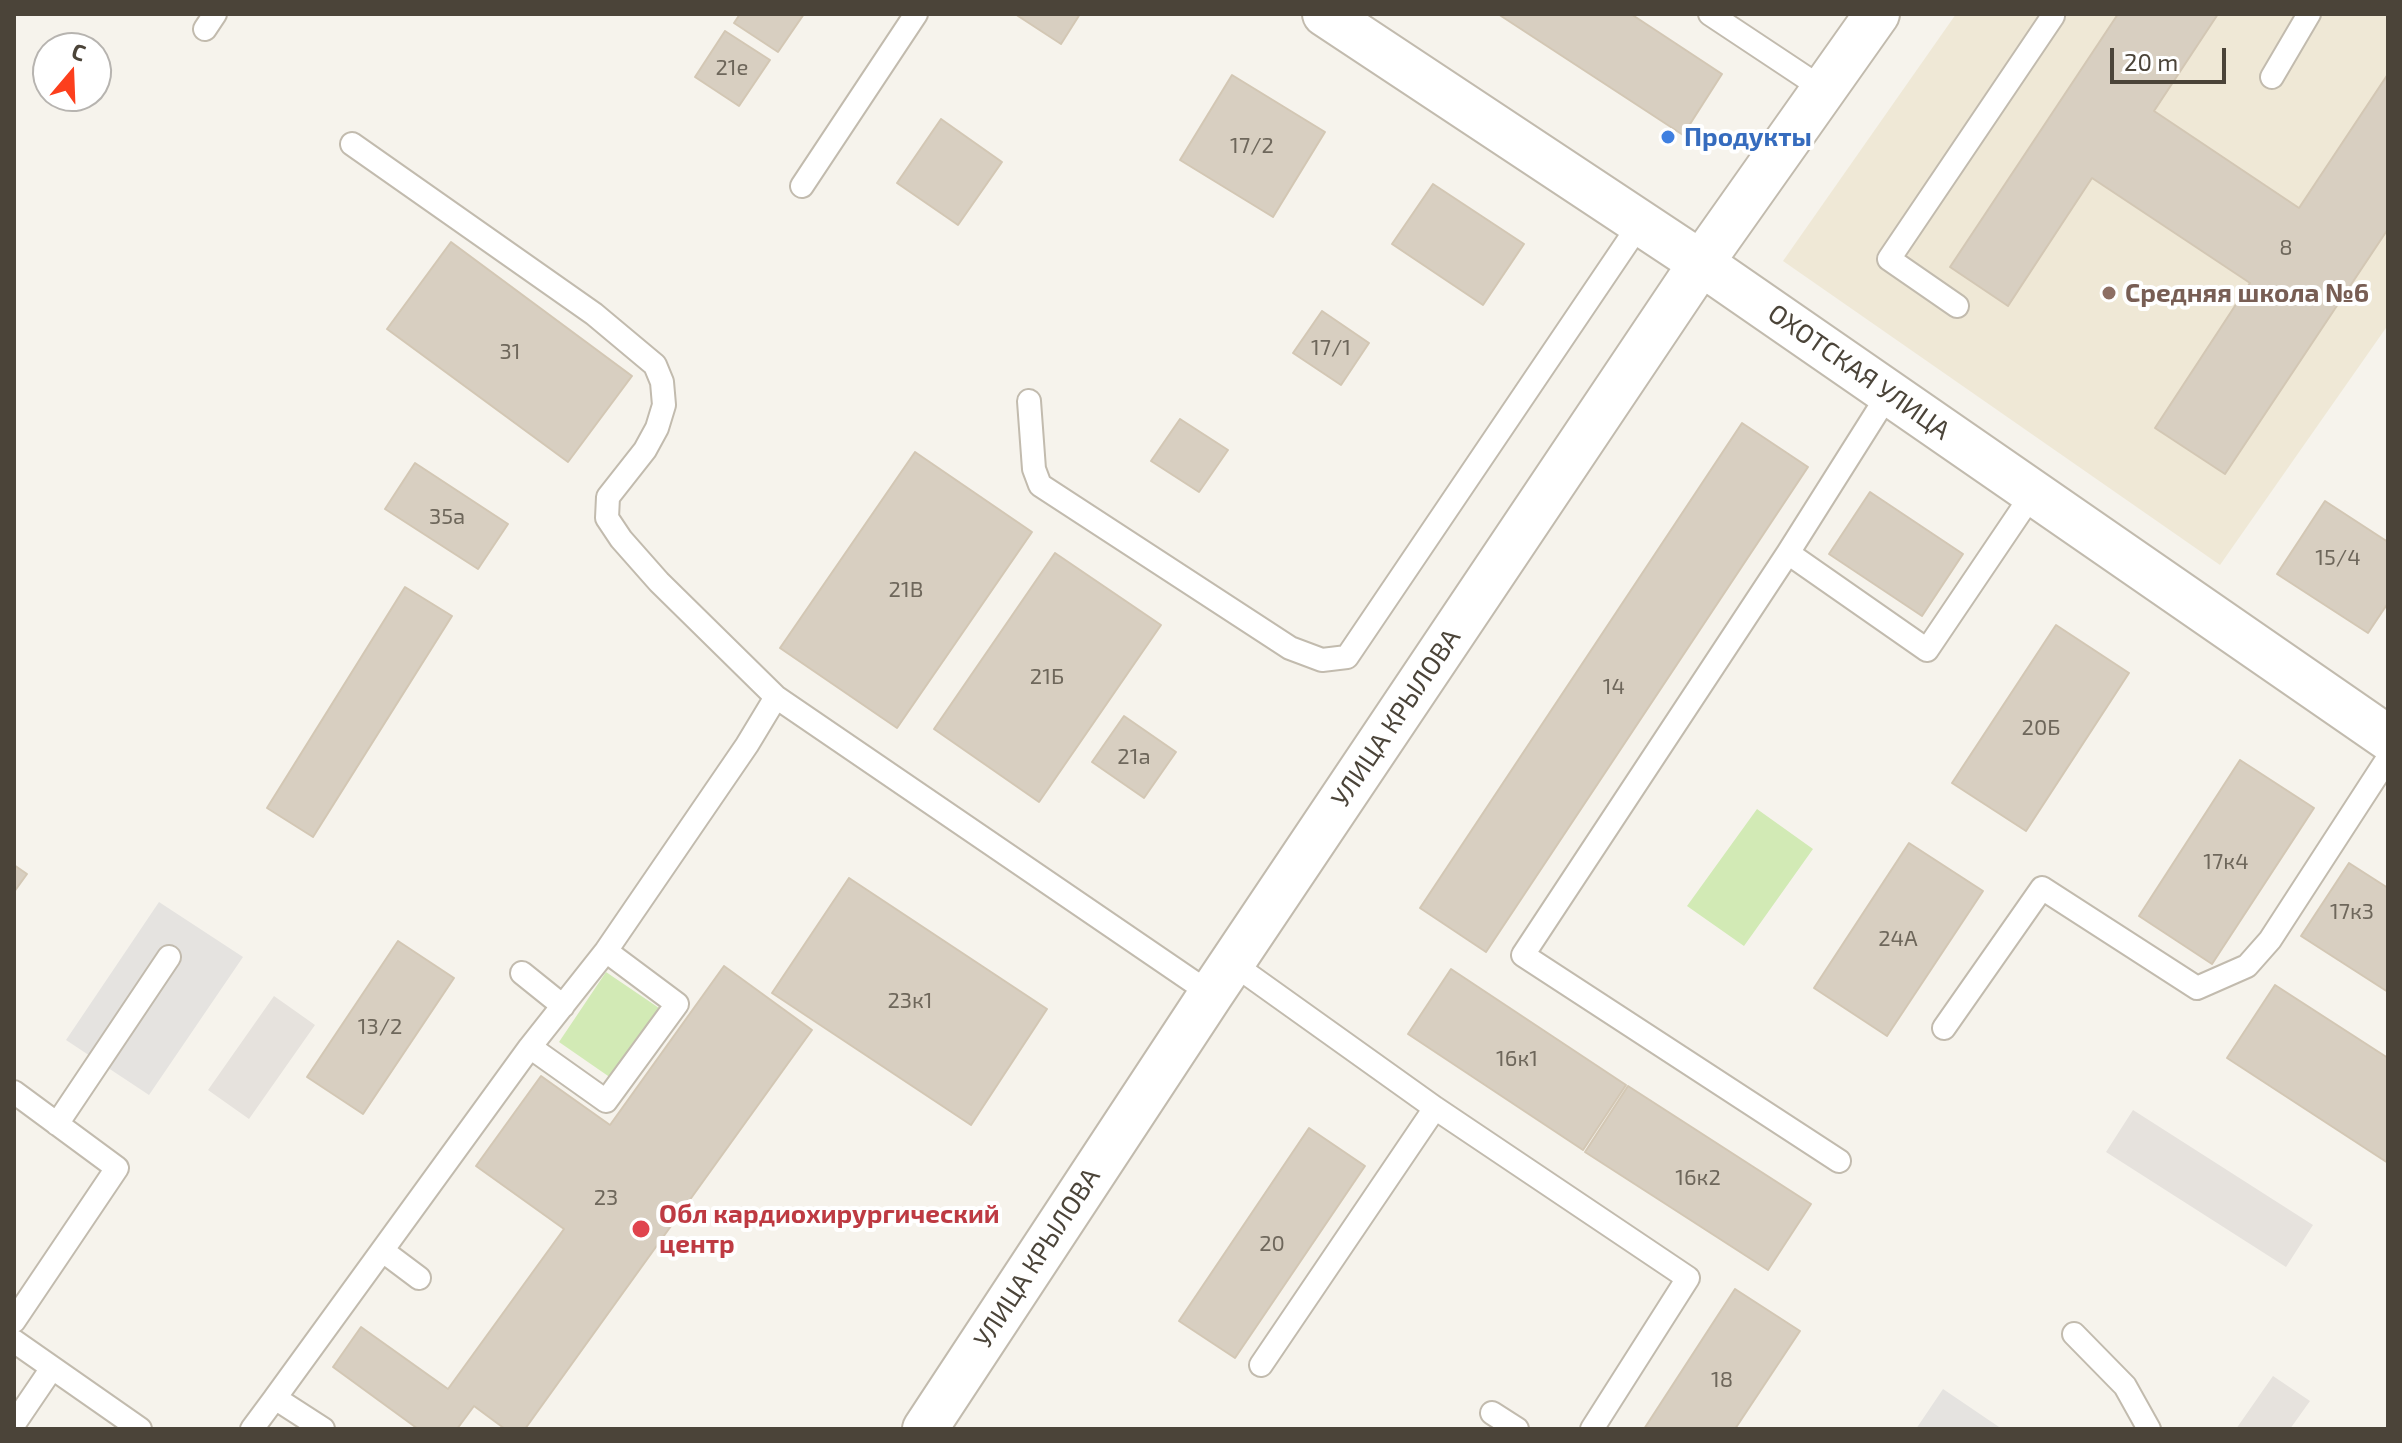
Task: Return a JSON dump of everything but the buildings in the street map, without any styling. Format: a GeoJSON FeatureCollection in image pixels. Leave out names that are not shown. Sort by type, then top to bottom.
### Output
{"type":"FeatureCollection","features":[{"type":"Feature","properties":{"kind":"street","name":"ОХОТСКАЯ УЛИЦА"},"geometry":{"type":"LineString","coordinates":[[1325,14],[1641,222],[2388,738]]}},
{"type":"Feature","properties":{"kind":"street","name":"УЛИЦА КРЫЛОВА"},"geometry":{"type":"LineString","coordinates":[[925,1429],[1221,979],[1701,263],[1877,14]]}},
{"type":"Feature","properties":{"kind":"lane"},"geometry":{"type":"LineString","coordinates":[[802,186],[916,14]]}},
{"type":"Feature","properties":{"kind":"lane"},"geometry":{"type":"LineString","coordinates":[[1710,14],[1823,89]]}},
{"type":"Feature","properties":{"kind":"lane"},"geometry":{"type":"LineString","coordinates":[[2272,77],[2309,14]]}},
{"type":"Feature","properties":{"kind":"lane"},"geometry":{"type":"LineString","coordinates":[[1957,306],[1889,259],[2053,15]]}},
{"type":"Feature","properties":{"kind":"lane"},"geometry":{"type":"LineString","coordinates":[[352,144],[594,314],[655,365],[662,382],[664,405],[657,428],[645,450],[608,497],[607,518],[659,582],[776,697],[1221,979],[1435,1108],[1688,1278],[1592,1429]]}},
{"type":"Feature","properties":{"kind":"lane"},"geometry":{"type":"LineString","coordinates":[[1029,401],[1034,469],[1040,485],[1290,648],[1322,660],[1347,657],[1641,222]]}},
{"type":"Feature","properties":{"kind":"lane"},"geometry":{"type":"LineString","coordinates":[[1839,1161],[1523,955],[1788,553],[1889,393]]}},
{"type":"Feature","properties":{"kind":"lane"},"geometry":{"type":"LineString","coordinates":[[1788,553],[1927,650],[2033,493]]}},
{"type":"Feature","properties":{"kind":"lane"},"geometry":{"type":"LineString","coordinates":[[252,1429],[530,1047],[606,951],[747,745],[776,697]]}},
{"type":"Feature","properties":{"kind":"lane"},"geometry":{"type":"LineString","coordinates":[[1944,1028],[2042,888],[2197,988],[2247,966],[2270,940],[2388,758]]}},
{"type":"Feature","properties":{"kind":"lane"},"geometry":{"type":"LineString","coordinates":[[530,1047],[606,1101],[677,1004],[606,951]]}},
{"type":"Feature","properties":{"kind":"lane"},"geometry":{"type":"LineString","coordinates":[[57,1124],[169,957]]}},
{"type":"Feature","properties":{"kind":"lane"},"geometry":{"type":"LineString","coordinates":[[522,973],[563,1006]]}},
{"type":"Feature","properties":{"kind":"lane"},"geometry":{"type":"LineString","coordinates":[[14,1092],[117,1168],[14,1321]]}},
{"type":"Feature","properties":{"kind":"lane"},"geometry":{"type":"LineString","coordinates":[[1261,1365],[1435,1108]]}},
{"type":"Feature","properties":{"kind":"lane"},"geometry":{"type":"LineString","coordinates":[[383,1251],[419,1278]]}},
{"type":"Feature","properties":{"kind":"lane"},"geometry":{"type":"LineString","coordinates":[[2074,1334],[2125,1386],[2149,1429]]}},
{"type":"Feature","properties":{"kind":"lane"},"geometry":{"type":"LineString","coordinates":[[14,1341],[140,1429]]}},
{"type":"Feature","properties":{"kind":"lane"},"geometry":{"type":"LineString","coordinates":[[14,1424],[52,1368]]}},
{"type":"Feature","properties":{"kind":"lane"},"geometry":{"type":"LineString","coordinates":[[275,1398],[323,1429]]}},
{"type":"Feature","properties":{"kind":"lane"},"geometry":{"type":"LineString","coordinates":[[1492,1413],[1517,1429]]}},
{"type":"Feature","properties":{"kind":"shaded area","name":"Средняя школа №6"},"geometry":{"type":"Polygon","coordinates":[[[1956,14],[2388,14],[2388,325],[2220,565],[1783,261],[1956,14]]]}},
{"type":"Feature","properties":{"kind":"shaded area"},"geometry":{"type":"Polygon","coordinates":[[[159,902],[243,957],[149,1095],[66,1040],[159,902]]]}},
{"type":"Feature","properties":{"kind":"shaded area"},"geometry":{"type":"Polygon","coordinates":[[[274,996],[315,1025],[249,1119],[208,1090],[274,996]]]}},
{"type":"Feature","properties":{"kind":"shaded area"},"geometry":{"type":"Polygon","coordinates":[[[2133,1110],[2313,1225],[2286,1267],[2106,1152],[2133,1110]]]}},
{"type":"Feature","properties":{"kind":"shaded area"},"geometry":{"type":"Polygon","coordinates":[[[2273,1376],[2310,1401],[2290,1429],[2236,1429],[2273,1376]]]}},
{"type":"Feature","properties":{"kind":"shaded area"},"geometry":{"type":"Polygon","coordinates":[[[1943,1389],[2002,1429],[1916,1429],[1943,1389]]]}},
{"type":"Feature","properties":{"kind":"green space"},"geometry":{"type":"Polygon","coordinates":[[[1757,809],[1813,849],[1744,946],[1687,906],[1757,809]]]}},
{"type":"Feature","properties":{"kind":"green space"},"geometry":{"type":"Polygon","coordinates":[[[606,972],[659,1008],[611,1078],[559,1042],[606,972]]]}},
{"type":"Feature","properties":{"kind":"place","name":"Продукты"},"geometry":{"type":"Point","coordinates":[1668,137]}},
{"type":"Feature","properties":{"kind":"place","name":"Средняя школа №6"},"geometry":{"type":"Point","coordinates":[2109,293]}},
{"type":"Feature","properties":{"kind":"place","name":"Обл кардиохирургический центр"},"geometry":{"type":"Point","coordinates":[641,1229]}}]}
